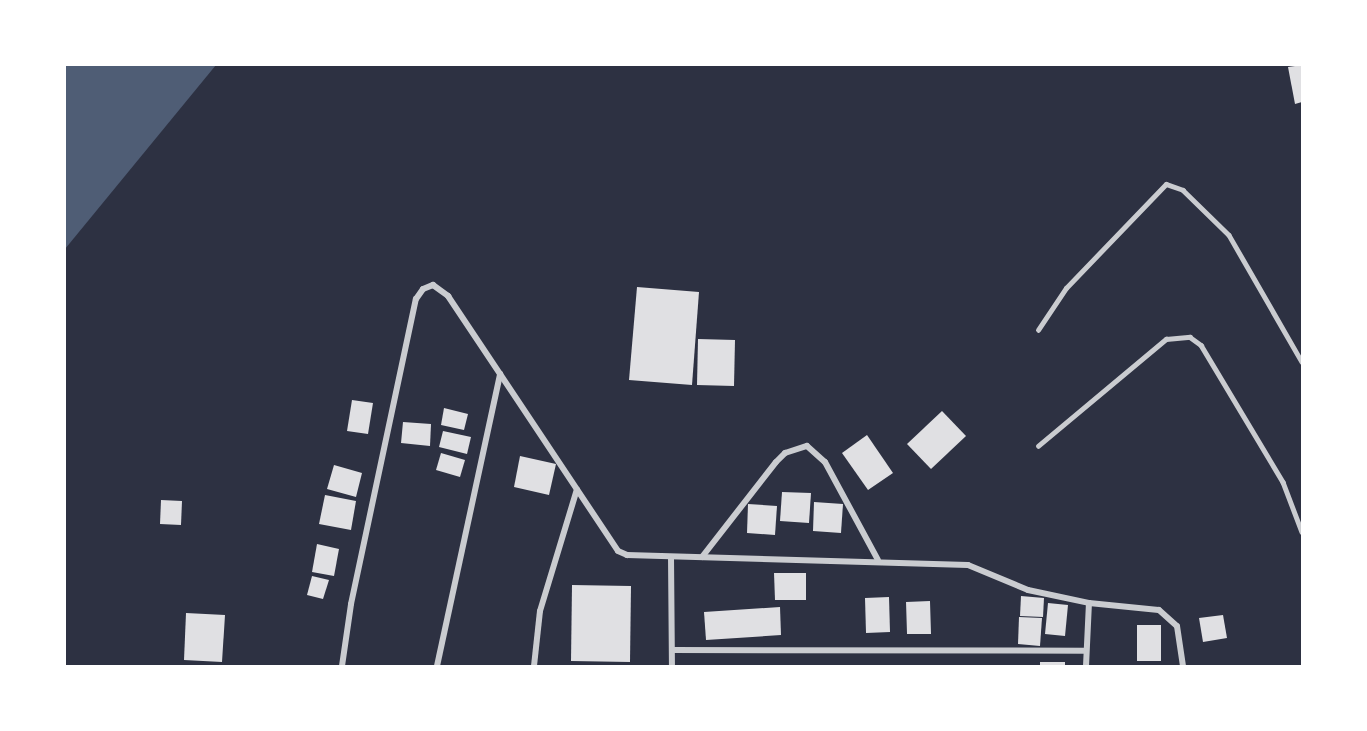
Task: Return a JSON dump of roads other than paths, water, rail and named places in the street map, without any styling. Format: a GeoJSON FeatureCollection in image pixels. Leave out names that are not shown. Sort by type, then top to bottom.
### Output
{"type":"FeatureCollection","features":[{"type":"Feature","properties":{"kind":"street"},"geometry":{"type":"LineString","coordinates":[[342,666],[351,604],[417,299],[423,289],[433,285],[448,296],[618,551],[638,557],[878,560],[968,565],[986,570],[1015,586],[1089,603],[1143,606],[1170,616],[1180,638],[1183,666]]}},
{"type":"Feature","properties":{"kind":"street"},"geometry":{"type":"LineString","coordinates":[[437,666],[500,374]]}},
{"type":"Feature","properties":{"kind":"street"},"geometry":{"type":"LineString","coordinates":[[702,557],[776,462],[785,453],[807,446],[817,451],[825,462],[878,560]]}},
{"type":"Feature","properties":{"kind":"street"},"geometry":{"type":"LineString","coordinates":[[534,666],[540,611],[577,489]]}},
{"type":"Feature","properties":{"kind":"street"},"geometry":{"type":"LineString","coordinates":[[671,557],[672,666]]}},
{"type":"Feature","properties":{"kind":"street"},"geometry":{"type":"LineString","coordinates":[[1086,666],[1089,603]]}},
{"type":"Feature","properties":{"kind":"street"},"geometry":{"type":"LineString","coordinates":[[672,650],[1086,651]]}},
{"type":"Feature","properties":{"kind":"lane"},"geometry":{"type":"LineString","coordinates":[[1038,330],[1066,288],[1166,184],[1183,190],[1229,235],[1302,362]]}},
{"type":"Feature","properties":{"kind":"lane"},"geometry":{"type":"LineString","coordinates":[[1038,446],[1166,339],[1190,337],[1202,345],[1283,482],[1302,532]]}},
{"type":"Feature","properties":{"kind":"water"},"geometry":{"type":"Polygon","coordinates":[[[64,65],[216,65],[65,249],[64,65]]]}}]}
